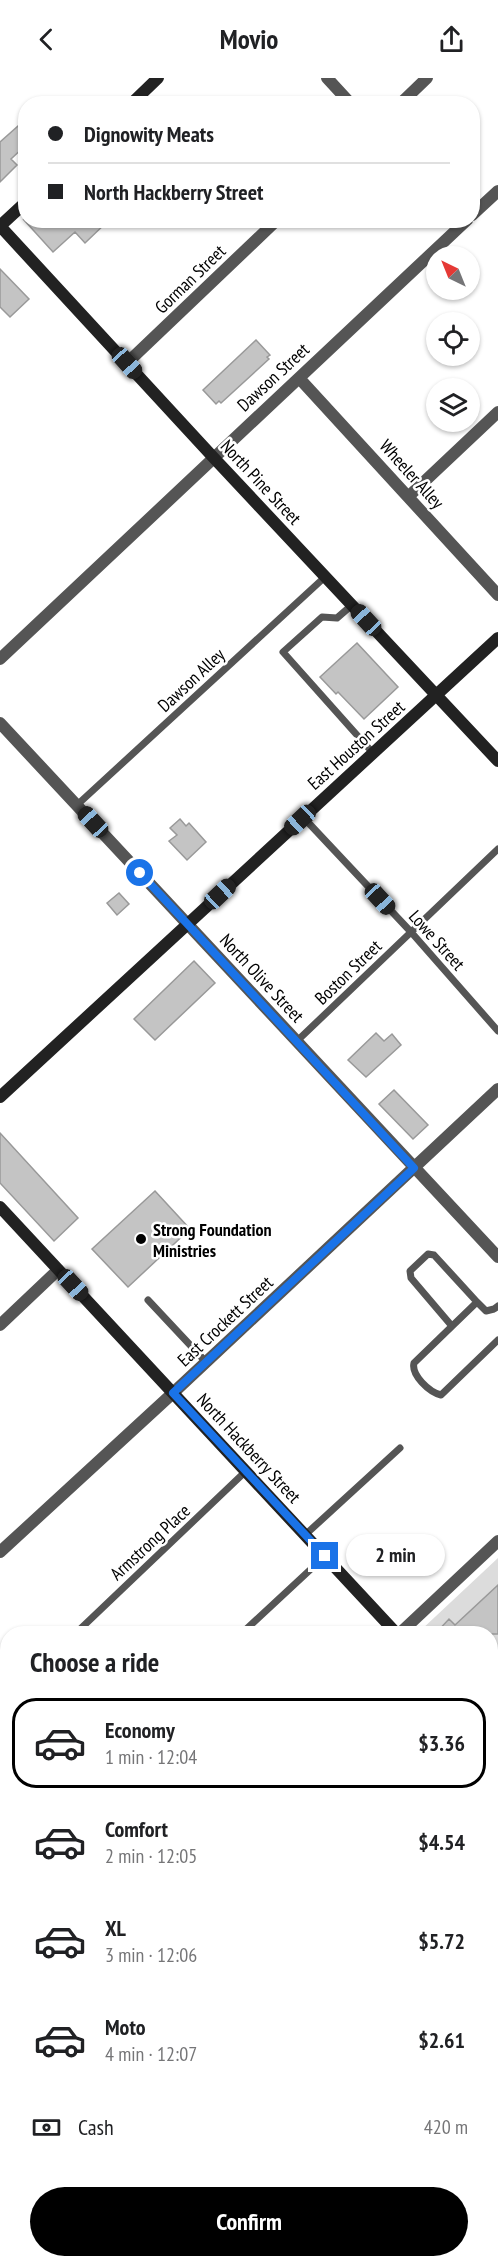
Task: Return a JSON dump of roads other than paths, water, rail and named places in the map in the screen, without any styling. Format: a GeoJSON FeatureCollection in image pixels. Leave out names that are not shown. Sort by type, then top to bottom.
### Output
{"type":"FeatureCollection","features":[{"type":"Feature","properties":{"kind":"main road"},"geometry":{"type":"LineString","coordinates":[[139,96],[158,78]]}},
{"type":"Feature","properties":{"kind":"main road"},"geometry":{"type":"LineString","coordinates":[[0,226],[18,209]]}},
{"type":"Feature","properties":{"kind":"main road","name":"North Pine Street"},"geometry":{"type":"LineString","coordinates":[[0,226],[213,458],[498,761]]}},
{"type":"Feature","properties":{"kind":"main road","name":"East Houston Street"},"geometry":{"type":"LineString","coordinates":[[0,1097],[498,638]]}},
{"type":"Feature","properties":{"kind":"main road","name":"North Hackberry Street"},"geometry":{"type":"LineString","coordinates":[[0,1207],[391,1626]]}},
{"type":"Feature","properties":{"kind":"street"},"geometry":{"type":"LineString","coordinates":[[327,78],[344,96]]}},
{"type":"Feature","properties":{"kind":"street"},"geometry":{"type":"LineString","coordinates":[[409,96],[428,78]]}},
{"type":"Feature","properties":{"kind":"street"},"geometry":{"type":"LineString","coordinates":[[480,208],[497,193]]}},
{"type":"Feature","properties":{"kind":"street","name":"Gorman Street"},"geometry":{"type":"LineString","coordinates":[[127,363],[269,228]]}},
{"type":"Feature","properties":{"kind":"street","name":"Dawson Street"},"geometry":{"type":"LineString","coordinates":[[0,658],[458,228]]}},
{"type":"Feature","properties":{"kind":"street","name":"Wheeler Alley"},"geometry":{"type":"LineString","coordinates":[[299,378],[498,595]]}},
{"type":"Feature","properties":{"kind":"street"},"geometry":{"type":"LineString","coordinates":[[409,496],[498,412]]}},
{"type":"Feature","properties":{"kind":"street","name":"North Olive Street"},"geometry":{"type":"LineString","coordinates":[[0,723],[498,1257]]}},
{"type":"Feature","properties":{"kind":"street","name":"East Crockett Street"},"geometry":{"type":"LineString","coordinates":[[0,1551],[173,1393],[498,1089]]}},
{"type":"Feature","properties":{"kind":"street"},"geometry":{"type":"LineString","coordinates":[[0,1325],[58,1270]]}},
{"type":"Feature","properties":{"kind":"street"},"geometry":{"type":"LineString","coordinates":[[407,1626],[498,1541]]}},
{"type":"Feature","properties":{"kind":"lane","name":"Dawson Alley"},"geometry":{"type":"LineString","coordinates":[[77,806],[326,576]]}},
{"type":"Feature","properties":{"kind":"lane"},"geometry":{"type":"LineString","coordinates":[[352,605],[337,618],[322,618],[283,652],[373,753]]}},
{"type":"Feature","properties":{"kind":"lane","name":"Lowe Street"},"geometry":{"type":"LineString","coordinates":[[303,817],[411,932],[498,1032]]}},
{"type":"Feature","properties":{"kind":"lane","name":"Boston Street"},"geometry":{"type":"LineString","coordinates":[[297,1041],[498,849]]}},
{"type":"Feature","properties":{"kind":"lane"},"geometry":{"type":"LineString","coordinates":[[451,1325],[411,1278],[410,1271],[428,1254],[434,1255],[486,1311],[498,1306]]}},
{"type":"Feature","properties":{"kind":"lane"},"geometry":{"type":"LineString","coordinates":[[148,1300],[206,1362]]}},
{"type":"Feature","properties":{"kind":"lane"},"geometry":{"type":"LineString","coordinates":[[477,1302],[414,1363],[412,1369],[435,1394],[441,1395],[498,1340]]}},
{"type":"Feature","properties":{"kind":"lane"},"geometry":{"type":"LineString","coordinates":[[305,1534],[400,1448]]}},
{"type":"Feature","properties":{"kind":"lane","name":"Armstrong Place"},"geometry":{"type":"LineString","coordinates":[[83,1626],[246,1471]]}},
{"type":"Feature","properties":{"kind":"lane"},"geometry":{"type":"LineString","coordinates":[[250,1626],[325,1556]]}},
{"type":"Feature","properties":{"kind":"place","name":"Strong Foundation Ministries"},"geometry":{"type":"Point","coordinates":[141,1239]}}]}
